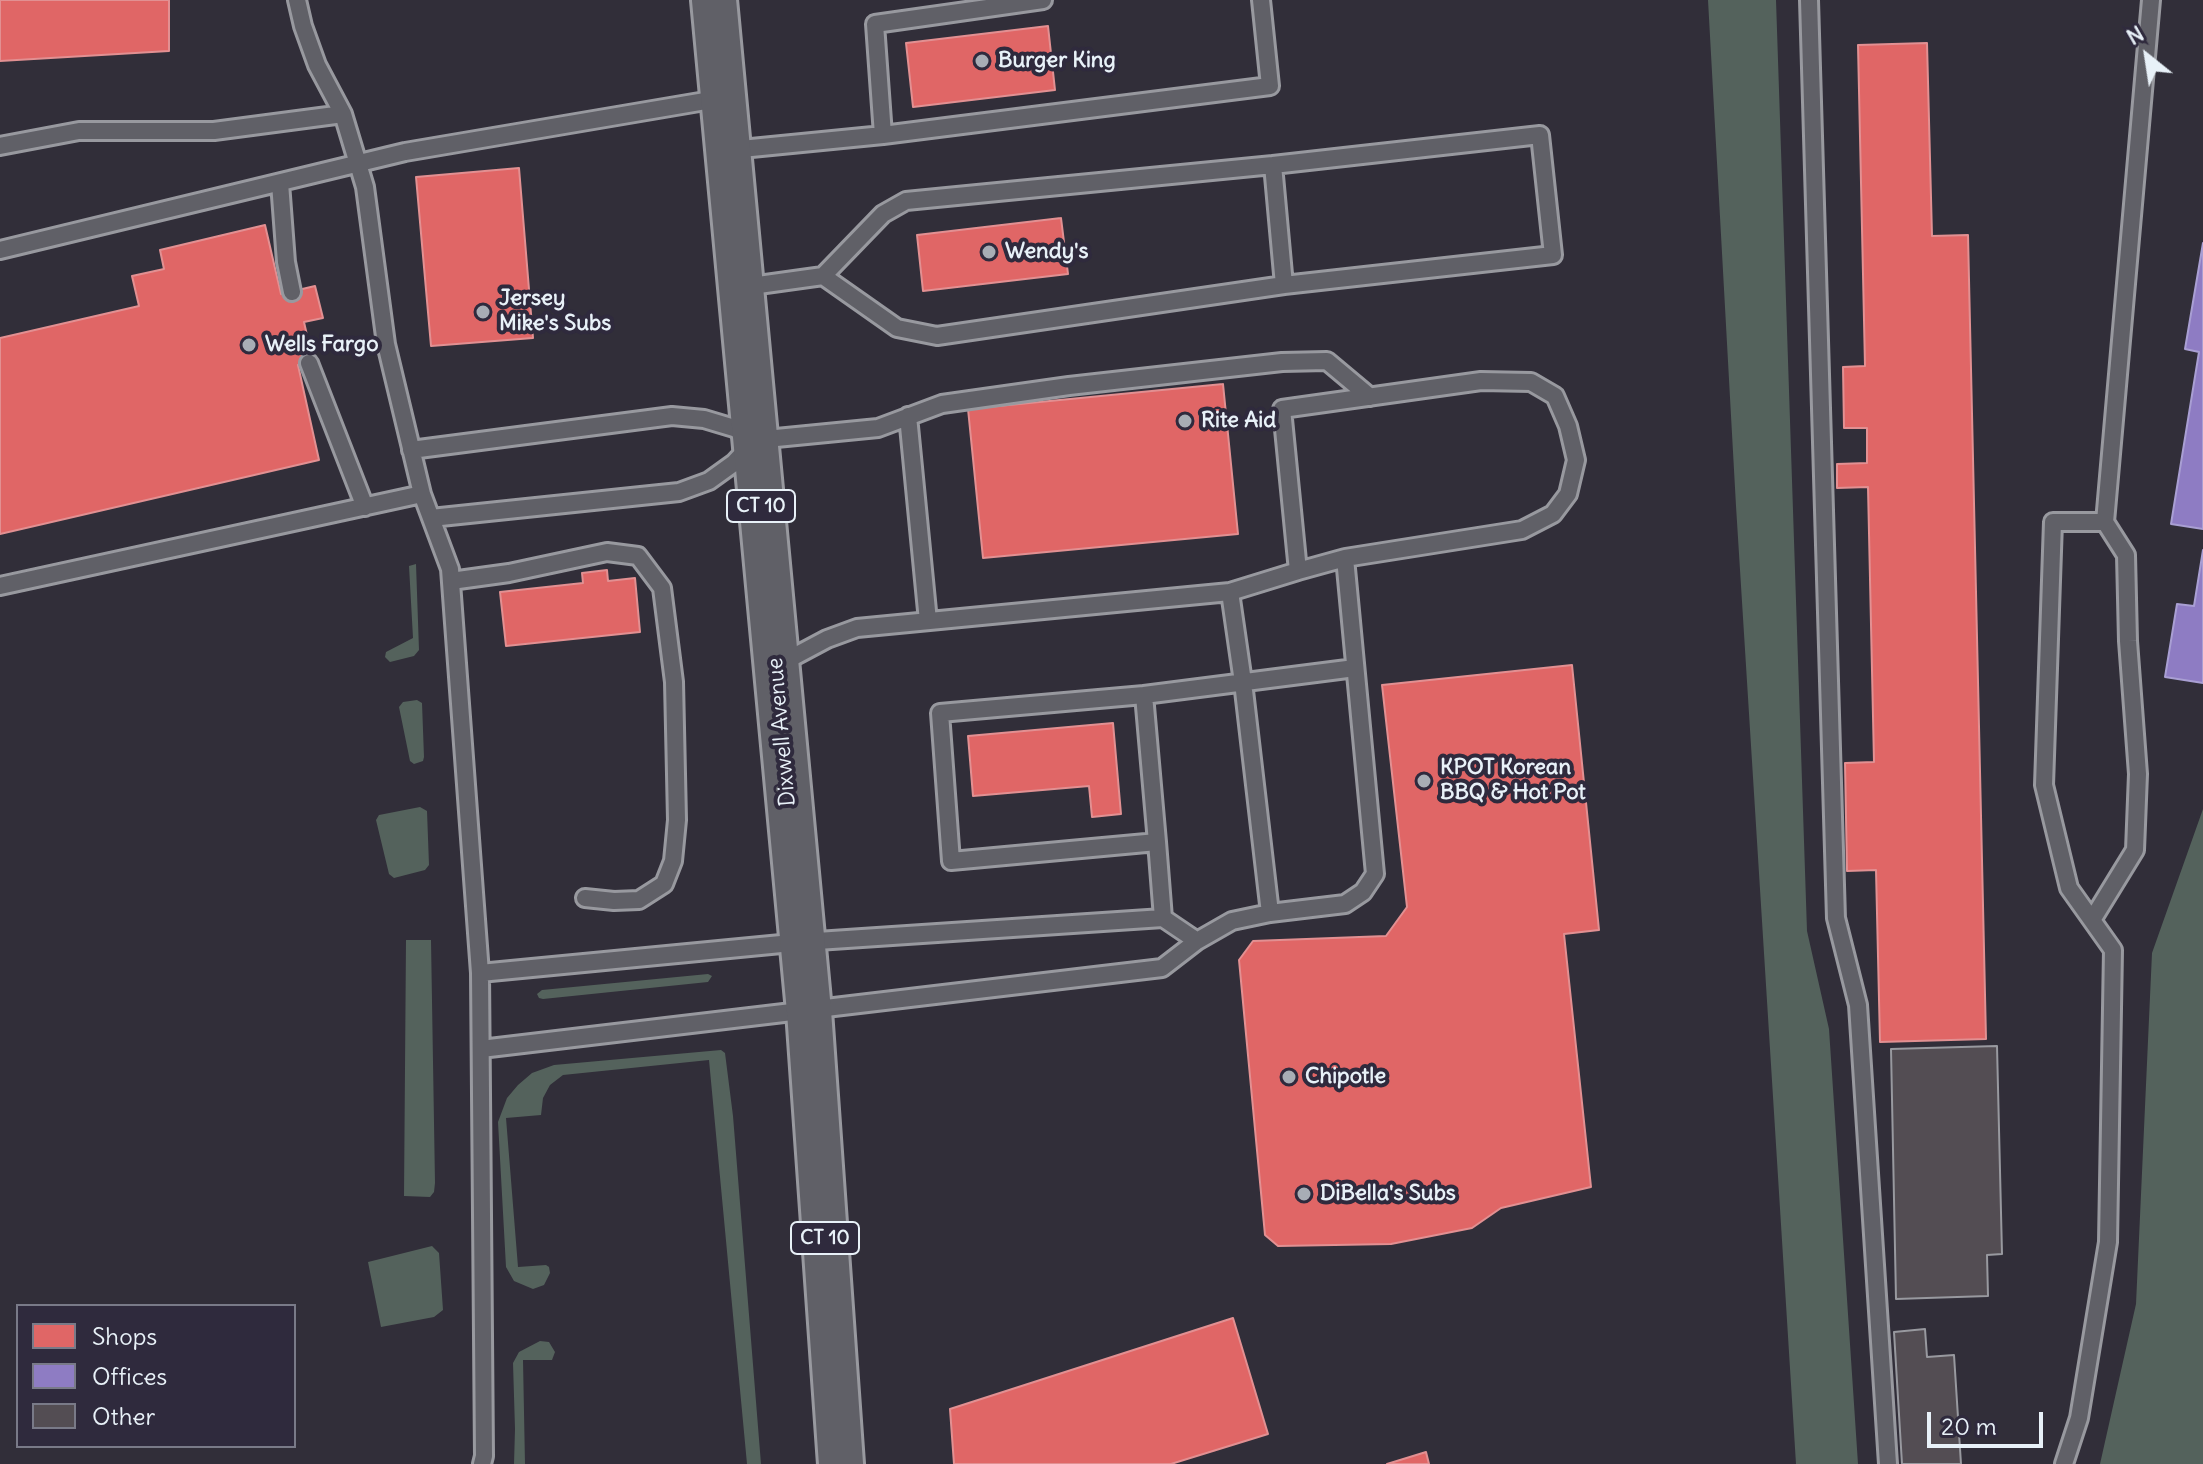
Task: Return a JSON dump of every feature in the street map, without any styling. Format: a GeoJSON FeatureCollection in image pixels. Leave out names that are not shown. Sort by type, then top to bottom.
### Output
{"type":"FeatureCollection","features":[{"type":"Feature","properties":{"kind":"main road","name":"Dixwell Avenue"},"geometry":{"type":"LineString","coordinates":[[714,0],[809,1011],[841,1464]]}},
{"type":"Feature","properties":{"kind":"lane"},"geometry":{"type":"LineString","coordinates":[[297,0],[317,65],[343,114],[365,187],[386,344],[422,494],[450,569],[480,973],[482,1464]]}},
{"type":"Feature","properties":{"kind":"lane"},"geometry":{"type":"LineString","coordinates":[[883,135],[875,24],[1043,0]]}},
{"type":"Feature","properties":{"kind":"lane"},"geometry":{"type":"LineString","coordinates":[[730,150],[883,135],[1270,86],[1261,0]]}},
{"type":"Feature","properties":{"kind":"lane"},"geometry":{"type":"LineString","coordinates":[[1809,0],[1836,918],[1858,1005],[1888,1464]]}},
{"type":"Feature","properties":{"kind":"lane"},"geometry":{"type":"LineString","coordinates":[[2092,920],[2135,850],[2138,774],[2128,641],[2126,555],[2105,522],[2151,0]]}},
{"type":"Feature","properties":{"kind":"lane"},"geometry":{"type":"LineString","coordinates":[[0,250],[405,152],[725,97]]}},
{"type":"Feature","properties":{"kind":"lane"},"geometry":{"type":"LineString","coordinates":[[0,146],[79,131],[214,131],[343,114]]}},
{"type":"Feature","properties":{"kind":"lane"},"geometry":{"type":"LineString","coordinates":[[742,288],[823,276],[883,214],[906,201],[1540,135],[1553,255],[1284,285],[937,336],[897,328],[823,276]]}},
{"type":"Feature","properties":{"kind":"lane"},"geometry":{"type":"LineString","coordinates":[[1273,165],[1284,285]]}},
{"type":"Feature","properties":{"kind":"lane"},"geometry":{"type":"LineString","coordinates":[[280,183],[286,262],[292,292]]}},
{"type":"Feature","properties":{"kind":"lane"},"geometry":{"type":"LineString","coordinates":[[411,450],[672,416],[704,419],[734,428],[756,440],[878,428],[942,404],[1282,362],[1327,361],[1370,397]]}},
{"type":"Feature","properties":{"kind":"lane"},"geometry":{"type":"LineString","coordinates":[[309,363],[365,507]]}},
{"type":"Feature","properties":{"kind":"lane"},"geometry":{"type":"LineString","coordinates":[[775,666],[827,639],[857,628],[1230,592],[1345,558],[1522,530],[1553,514],[1568,494],[1576,460],[1568,426],[1555,396],[1531,382],[1481,381],[1282,409],[1298,571]]}},
{"type":"Feature","properties":{"kind":"lane"},"geometry":{"type":"LineString","coordinates":[[908,416],[928,621]]}},
{"type":"Feature","properties":{"kind":"lane"},"geometry":{"type":"LineString","coordinates":[[431,518],[679,492],[709,481],[734,463],[756,440]]}},
{"type":"Feature","properties":{"kind":"lane"},"geometry":{"type":"LineString","coordinates":[[0,586],[422,494]]}},
{"type":"Feature","properties":{"kind":"lane"},"geometry":{"type":"LineString","coordinates":[[2064,1464],[2079,1418],[2108,1242],[2113,950],[2069,888],[2044,785],[2053,522],[2105,522]]}},
{"type":"Feature","properties":{"kind":"lane"},"geometry":{"type":"LineString","coordinates":[[451,581],[509,573],[607,552],[638,556],[662,588],[674,682],[677,820],[673,861],[664,884],[639,900],[585,898]]}},
{"type":"Feature","properties":{"kind":"lane"},"geometry":{"type":"LineString","coordinates":[[481,1049],[1162,968],[1197,941],[1232,921],[1345,904],[1363,892],[1375,874],[1345,558]]}},
{"type":"Feature","properties":{"kind":"lane"},"geometry":{"type":"LineString","coordinates":[[1230,592],[1270,913]]}},
{"type":"Feature","properties":{"kind":"lane"},"geometry":{"type":"LineString","coordinates":[[1157,842],[951,861],[940,713],[1144,695],[1355,668]]}},
{"type":"Feature","properties":{"kind":"lane"},"geometry":{"type":"LineString","coordinates":[[1144,695],[1163,918]]}},
{"type":"Feature","properties":{"kind":"lane"},"geometry":{"type":"LineString","coordinates":[[480,973],[802,942],[1163,918],[1197,941]]}},
{"type":"Feature","properties":{"kind":"shaded area"},"geometry":{"type":"Polygon","coordinates":[[[1708,0],[1776,0],[1807,931],[1829,1029],[1858,1464],[1796,1464],[1736,506],[1708,0]]]}},
{"type":"Feature","properties":{"kind":"shaded area"},"geometry":{"type":"Polygon","coordinates":[[[416,564],[419,650],[414,656],[390,662],[385,657],[386,652],[413,638],[409,566],[416,564]]]}},
{"type":"Feature","properties":{"kind":"shaded area"},"geometry":{"type":"Polygon","coordinates":[[[417,700],[422,703],[424,757],[423,761],[414,764],[410,761],[399,707],[403,702],[417,700]]]}},
{"type":"Feature","properties":{"kind":"shaded area"},"geometry":{"type":"Polygon","coordinates":[[[420,807],[427,811],[429,865],[425,870],[394,878],[389,874],[376,820],[379,815],[420,807]]]}},
{"type":"Feature","properties":{"kind":"shaded area"},"geometry":{"type":"Polygon","coordinates":[[[2203,809],[2203,1464],[2100,1464],[2136,1304],[2152,953],[2203,809]]]}},
{"type":"Feature","properties":{"kind":"shaded area"},"geometry":{"type":"Polygon","coordinates":[[[406,940],[431,940],[435,1183],[430,1197],[404,1196],[406,940]]]}},
{"type":"Feature","properties":{"kind":"shaded area"},"geometry":{"type":"Polygon","coordinates":[[[712,976],[708,982],[543,999],[537,994],[542,990],[712,976]]]}},
{"type":"Feature","properties":{"kind":"shaded area"},"geometry":{"type":"Polygon","coordinates":[[[721,1050],[725,1053],[733,1116],[761,1464],[747,1464],[709,1060],[563,1075],[550,1085],[543,1098],[541,1115],[506,1118],[518,1267],[546,1265],[550,1273],[544,1285],[533,1289],[514,1281],[506,1267],[498,1122],[507,1098],[518,1085],[532,1073],[554,1065],[721,1050]]]}},
{"type":"Feature","properties":{"kind":"shaded area"},"geometry":{"type":"Polygon","coordinates":[[[432,1246],[439,1253],[443,1310],[434,1317],[381,1327],[368,1262],[432,1246]]]}},
{"type":"Feature","properties":{"kind":"shaded area"},"geometry":{"type":"Polygon","coordinates":[[[540,1341],[549,1342],[555,1352],[552,1360],[523,1360],[525,1464],[514,1464],[513,1363],[519,1352],[540,1341]]]}},
{"type":"Feature","properties":{"kind":"building: Shops"},"geometry":{"type":"Polygon","coordinates":[[[0,0],[169,0],[169,51],[0,61],[0,0]]]}},
{"type":"Feature","properties":{"kind":"building: Shops"},"geometry":{"type":"Polygon","coordinates":[[[1048,26],[1055,90],[913,107],[906,43],[1048,26]]]}},
{"type":"Feature","properties":{"kind":"building: Shops"},"geometry":{"type":"Polygon","coordinates":[[[1927,43],[1932,236],[1968,235],[1986,1039],[1880,1042],[1876,870],[1847,871],[1845,763],[1874,762],[1868,487],[1837,488],[1837,464],[1867,463],[1867,428],[1844,428],[1843,367],[1865,366],[1858,45],[1927,43]]]}},
{"type":"Feature","properties":{"kind":"building: Shops"},"geometry":{"type":"Polygon","coordinates":[[[519,168],[533,338],[431,346],[416,177],[519,168]]]}},
{"type":"Feature","properties":{"kind":"building: Shops"},"geometry":{"type":"Polygon","coordinates":[[[1061,218],[1068,274],[923,291],[917,235],[1061,218]]]}},
{"type":"Feature","properties":{"kind":"building: Shops"},"geometry":{"type":"Polygon","coordinates":[[[265,225],[281,294],[315,286],[323,318],[304,322],[313,362],[298,365],[319,460],[0,534],[0,338],[139,306],[132,276],[164,269],[160,250],[265,225]]]}},
{"type":"Feature","properties":{"kind":"building: Shops"},"geometry":{"type":"Polygon","coordinates":[[[1223,384],[1238,534],[983,558],[968,409],[1223,384]]]}},
{"type":"Feature","properties":{"kind":"building: Shops"},"geometry":{"type":"Polygon","coordinates":[[[607,570],[608,581],[635,578],[640,632],[506,646],[500,592],[583,583],[582,573],[607,570]]]}},
{"type":"Feature","properties":{"kind":"building: Shops"},"geometry":{"type":"Polygon","coordinates":[[[1572,665],[1599,930],[1564,934],[1591,1187],[1501,1208],[1472,1228],[1391,1244],[1278,1246],[1265,1235],[1239,960],[1253,941],[1386,936],[1407,907],[1382,685],[1572,665]]]}},
{"type":"Feature","properties":{"kind":"building: Shops"},"geometry":{"type":"Polygon","coordinates":[[[1113,723],[1121,814],[1092,817],[1089,786],[973,796],[968,736],[1113,723]]]}},
{"type":"Feature","properties":{"kind":"building: Shops"},"geometry":{"type":"Polygon","coordinates":[[[1233,1318],[1268,1434],[1171,1464],[954,1464],[950,1409],[1233,1318]]]}},
{"type":"Feature","properties":{"kind":"building: Shops"},"geometry":{"type":"Polygon","coordinates":[[[1426,1452],[1429,1464],[1387,1464],[1426,1452]]]}},
{"type":"Feature","properties":{"kind":"building: Offices"},"geometry":{"type":"Polygon","coordinates":[[[2203,243],[2203,529],[2171,524],[2199,352],[2185,349],[2203,243]]]}},
{"type":"Feature","properties":{"kind":"building: Offices"},"geometry":{"type":"Polygon","coordinates":[[[2203,550],[2203,683],[2165,677],[2177,604],[2194,606],[2203,550]]]}},
{"type":"Feature","properties":{"kind":"building: Other"},"geometry":{"type":"Polygon","coordinates":[[[1997,1046],[2002,1254],[1987,1255],[1988,1296],[1896,1299],[1891,1049],[1997,1046]]]}},
{"type":"Feature","properties":{"kind":"building: Other"},"geometry":{"type":"Polygon","coordinates":[[[1925,1329],[1927,1357],[1954,1355],[1961,1464],[1902,1464],[1894,1332],[1925,1329]]]}},
{"type":"Feature","properties":{"kind":"place","name":"Burger King"},"geometry":{"type":"Point","coordinates":[982,61]}},
{"type":"Feature","properties":{"kind":"place","name":"Wendy's"},"geometry":{"type":"Point","coordinates":[989,252]}},
{"type":"Feature","properties":{"kind":"place","name":"Jersey Mike's Subs"},"geometry":{"type":"Point","coordinates":[483,312]}},
{"type":"Feature","properties":{"kind":"place","name":"Wells Fargo"},"geometry":{"type":"Point","coordinates":[249,345]}},
{"type":"Feature","properties":{"kind":"place","name":"Rite Aid"},"geometry":{"type":"Point","coordinates":[1185,421]}},
{"type":"Feature","properties":{"kind":"place","name":"KPOT Korean BBQ & Hot Pot"},"geometry":{"type":"Point","coordinates":[1424,781]}},
{"type":"Feature","properties":{"kind":"place","name":"Chipotle"},"geometry":{"type":"Point","coordinates":[1289,1077]}},
{"type":"Feature","properties":{"kind":"place","name":"DiBella's Subs"},"geometry":{"type":"Point","coordinates":[1304,1194]}}]}
